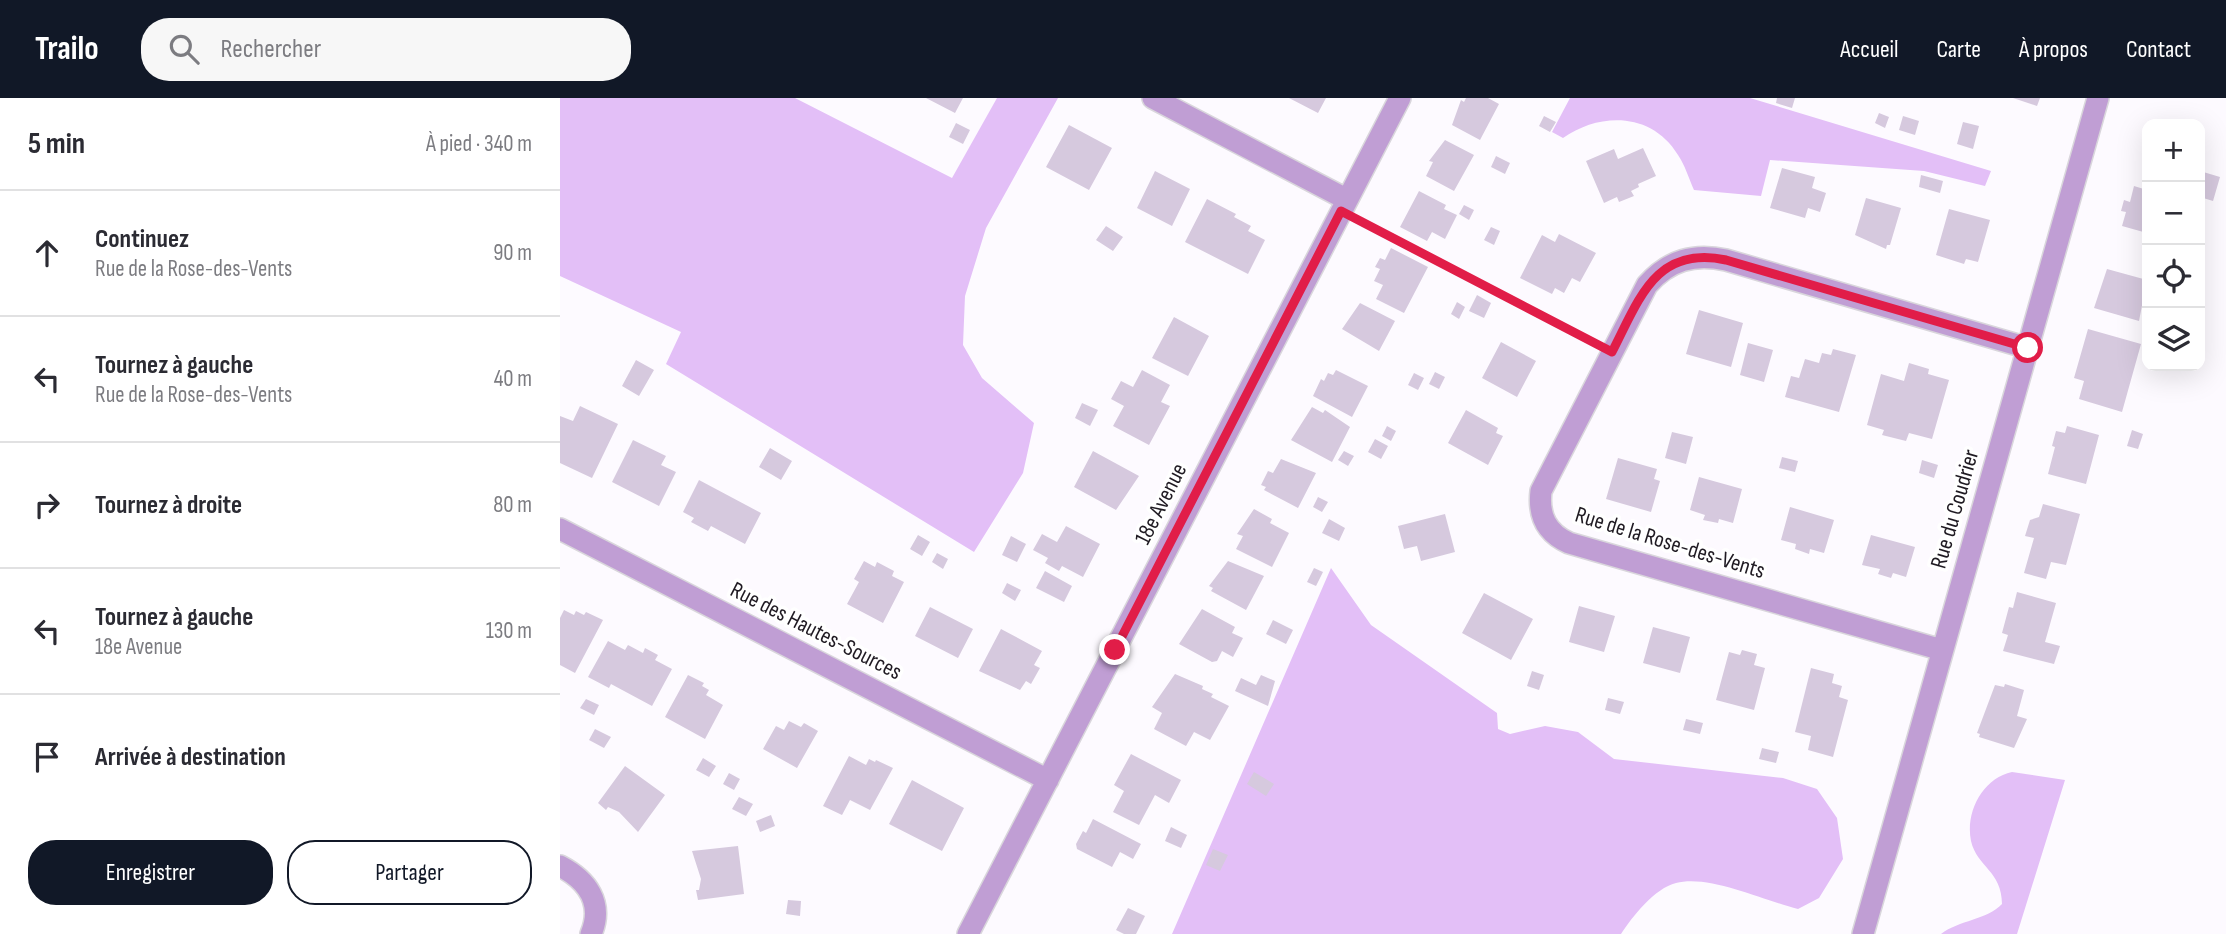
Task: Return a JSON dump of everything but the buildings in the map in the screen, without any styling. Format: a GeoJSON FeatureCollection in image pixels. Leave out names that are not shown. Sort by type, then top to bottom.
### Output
{"type":"FeatureCollection","features":[{"type":"Feature","properties":{"kind":"street"},"geometry":{"type":"LineString","coordinates":[[1153,98],[1344,205]]}},
{"type":"Feature","properties":{"kind":"street","name":"18e Avenue"},"geometry":{"type":"LineString","coordinates":[[968,934],[1400,98]]}},
{"type":"Feature","properties":{"kind":"street","name":"Rue du Coudrier"},"geometry":{"type":"LineString","coordinates":[[1863,934],[2098,98]]}},
{"type":"Feature","properties":{"kind":"street","name":"Rue de la Rose-des-Vents"},"geometry":{"type":"LineString","coordinates":[[1942,650],[1558,538],[1542,517],[1541,491],[1652,280],[1669,265],[1697,257],[1726,260],[2028,348]]}},
{"type":"Feature","properties":{"kind":"street","name":"Rue des Hautes-Sources"},"geometry":{"type":"LineString","coordinates":[[560,529],[1048,780]]}},
{"type":"Feature","properties":{"kind":"street"},"geometry":{"type":"LineString","coordinates":[[560,866],[580,877],[594,899],[596,912],[591,934]]}},
{"type":"Feature","properties":{"kind":"path"},"geometry":{"type":"LineString","coordinates":[[1344,205],[1612,352]]}},
{"type":"Feature","properties":{"kind":"shaded area"},"geometry":{"type":"Polygon","coordinates":[[[560,98],[795,98],[952,178],[997,98],[1058,98],[986,228],[965,296],[963,345],[982,378],[1034,423],[1023,473],[974,552],[666,364],[681,332],[560,276],[560,98]]]}},
{"type":"Feature","properties":{"kind":"shaded area"},"geometry":{"type":"Polygon","coordinates":[[[1570,98],[1750,98],[1991,171],[1985,186],[1924,171],[1770,160],[1761,196],[1694,190],[1680,159],[1667,141],[1640,124],[1609,121],[1593,124],[1563,138],[1552,132],[1570,98]]]}},
{"type":"Feature","properties":{"kind":"shaded area"},"geometry":{"type":"Polygon","coordinates":[[[1331,568],[1371,625],[1497,713],[1498,729],[1510,734],[1545,726],[1578,732],[1614,759],[1783,778],[1817,789],[1837,818],[1843,859],[1819,898],[1798,909],[1720,885],[1689,881],[1676,883],[1652,897],[1621,934],[1172,934],[1331,568]]]}},
{"type":"Feature","properties":{"kind":"shaded area"},"geometry":{"type":"Polygon","coordinates":[[[2012,772],[2065,780],[2017,934],[1941,934],[1989,913],[2002,904],[1994,876],[1974,850],[1970,830],[1978,798],[1993,781],[2012,772]]]}},
{"type":"Feature","properties":{"kind":"route"},"geometry":{"type":"LineString","coordinates":[[1115,650],[1341,211],[1612,352],[1647,285],[1669,265],[1697,257],[1726,260],[2028,348]]}}]}
